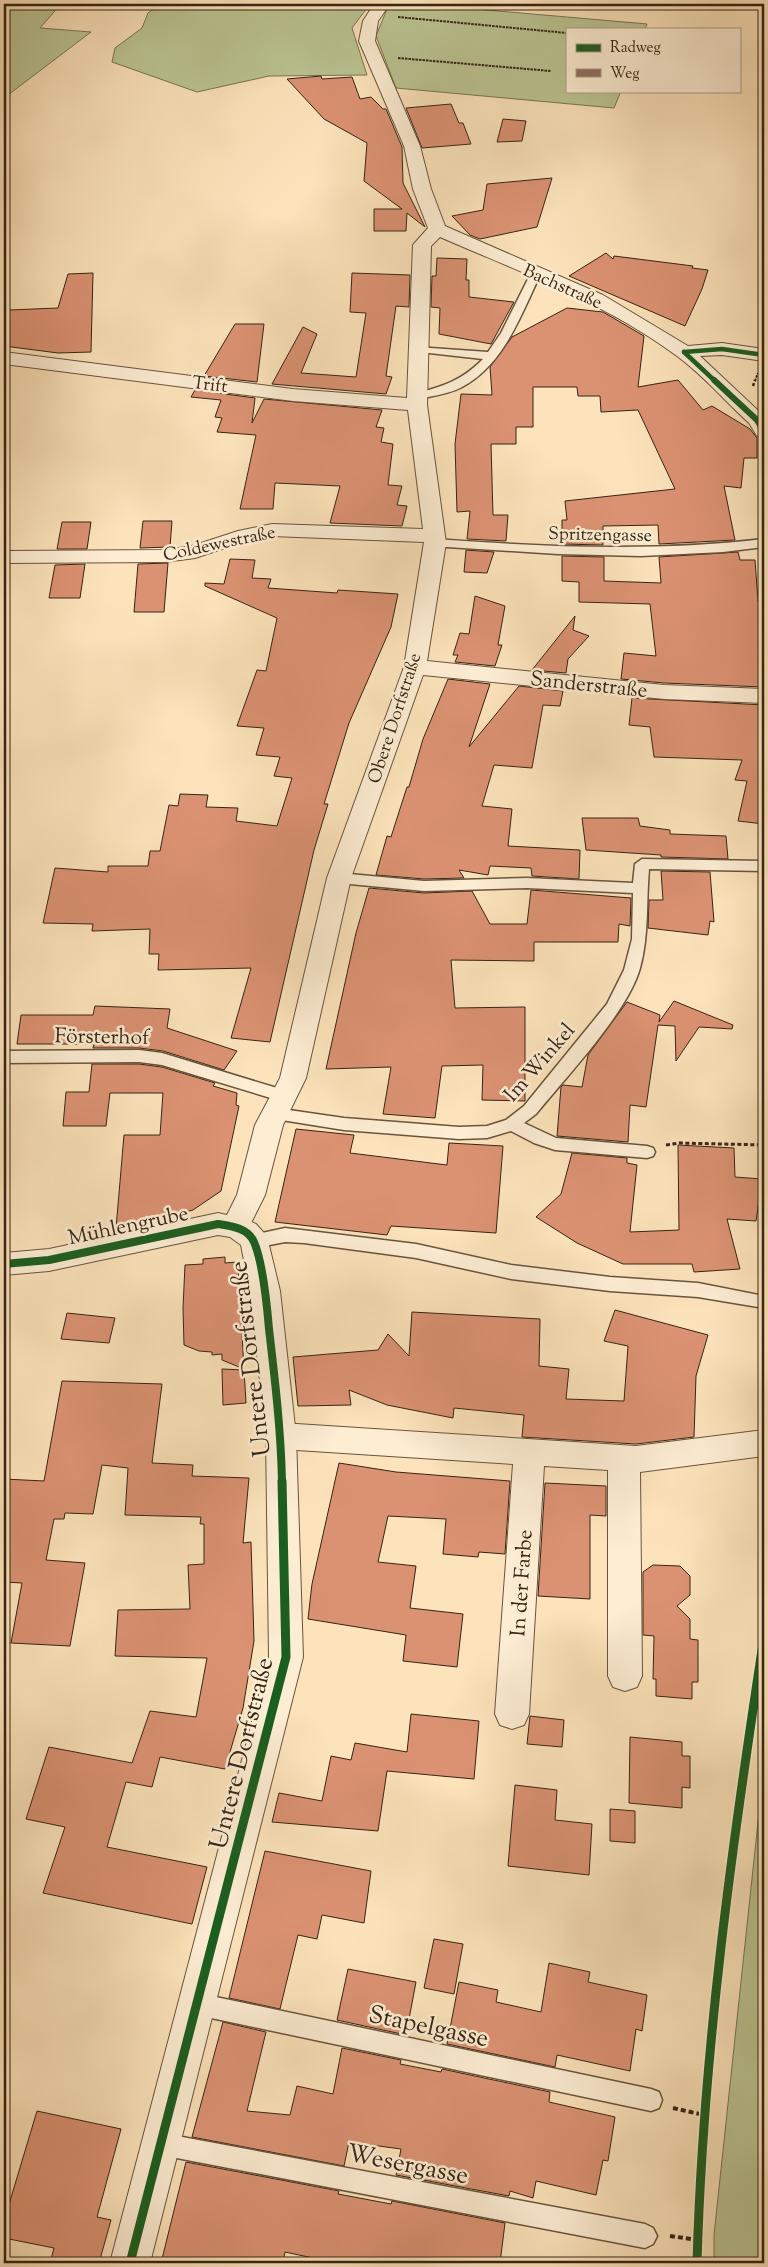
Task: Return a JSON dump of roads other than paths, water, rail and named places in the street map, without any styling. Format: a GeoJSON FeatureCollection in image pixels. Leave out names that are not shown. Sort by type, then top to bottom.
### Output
{"type":"FeatureCollection","features":[{"type":"Feature","properties":{"kind":"street"},"geometry":{"type":"LineString","coordinates":[[377,9],[367,28],[368,41],[412,146],[422,190],[437,229]]}},
{"type":"Feature","properties":{"kind":"street","name":"Bachstraße"},"geometry":{"type":"LineString","coordinates":[[437,229],[596,299],[684,352],[757,420],[764,432]]}},
{"type":"Feature","properties":{"kind":"street","name":"Obere Dorfstraße"},"geometry":{"type":"LineString","coordinates":[[245,1234],[251,1194],[269,1125],[292,1078],[339,878],[415,667],[435,540],[417,400],[422,245],[437,229]]}},
{"type":"Feature","properties":{"kind":"street"},"geometry":{"type":"LineString","coordinates":[[684,352],[722,349],[761,362]]}},
{"type":"Feature","properties":{"kind":"street","name":"Trift"},"geometry":{"type":"LineString","coordinates":[[4,358],[293,395],[417,400]]}},
{"type":"Feature","properties":{"kind":"street","name":"Coldewestraße"},"geometry":{"type":"LineString","coordinates":[[4,557],[165,556],[195,552],[246,535],[272,530],[435,540]]}},
{"type":"Feature","properties":{"kind":"street","name":"Sanderstraße"},"geometry":{"type":"LineString","coordinates":[[415,667],[664,692],[764,696]]}},
{"type":"Feature","properties":{"kind":"street","name":"Mühlengrube"},"geometry":{"type":"LineString","coordinates":[[4,1264],[49,1260],[218,1224],[245,1234]]}},
{"type":"Feature","properties":{"kind":"street","name":"Untere Dorfstraße"},"geometry":{"type":"LineString","coordinates":[[130,2263],[286,1657],[281,1436],[265,1291],[245,1234]]}},
{"type":"Feature","properties":{"kind":"street"},"geometry":{"type":"LineString","coordinates":[[281,1436],[624,1458],[764,1443]]}},
{"type":"Feature","properties":{"kind":"street","name":"In der Farbe"},"geometry":{"type":"LineString","coordinates":[[512,1714],[529,1452]]}},
{"type":"Feature","properties":{"kind":"street"},"geometry":{"type":"LineString","coordinates":[[624,1458],[625,1676]]}},
{"type":"Feature","properties":{"kind":"lane"},"geometry":{"type":"LineString","coordinates":[[417,400],[462,382],[492,356],[512,327],[536,273]]}},
{"type":"Feature","properties":{"kind":"lane"},"geometry":{"type":"LineString","coordinates":[[420,349],[492,356]]}},
{"type":"Feature","properties":{"kind":"lane","name":"Spritzengasse"},"geometry":{"type":"LineString","coordinates":[[435,540],[553,552],[612,554],[670,553],[764,543]]}},
{"type":"Feature","properties":{"kind":"lane","name":"Im Winkel"},"geometry":{"type":"LineString","coordinates":[[279,1105],[344,1124],[459,1133],[487,1132],[512,1124],[530,1110],[613,1007],[632,970],[639,939],[642,864],[764,866]]}},
{"type":"Feature","properties":{"kind":"lane"},"geometry":{"type":"LineString","coordinates":[[339,878],[424,886],[528,884],[640,888]]}},
{"type":"Feature","properties":{"kind":"lane","name":"Försterhof"},"geometry":{"type":"LineString","coordinates":[[4,1057],[146,1057],[162,1059],[279,1105]]}},
{"type":"Feature","properties":{"kind":"lane"},"geometry":{"type":"LineString","coordinates":[[512,1124],[540,1139],[555,1144],[647,1152]]}},
{"type":"Feature","properties":{"kind":"lane"},"geometry":{"type":"LineString","coordinates":[[245,1234],[304,1236],[416,1251],[511,1272],[610,1284],[698,1290],[761,1302]]}},
{"type":"Feature","properties":{"kind":"lane","name":"Stapelgasse"},"geometry":{"type":"LineString","coordinates":[[197,2004],[650,2100]]}},
{"type":"Feature","properties":{"kind":"lane","name":"Wesergasse"},"geometry":{"type":"LineString","coordinates":[[161,2144],[645,2236]]}}]}
